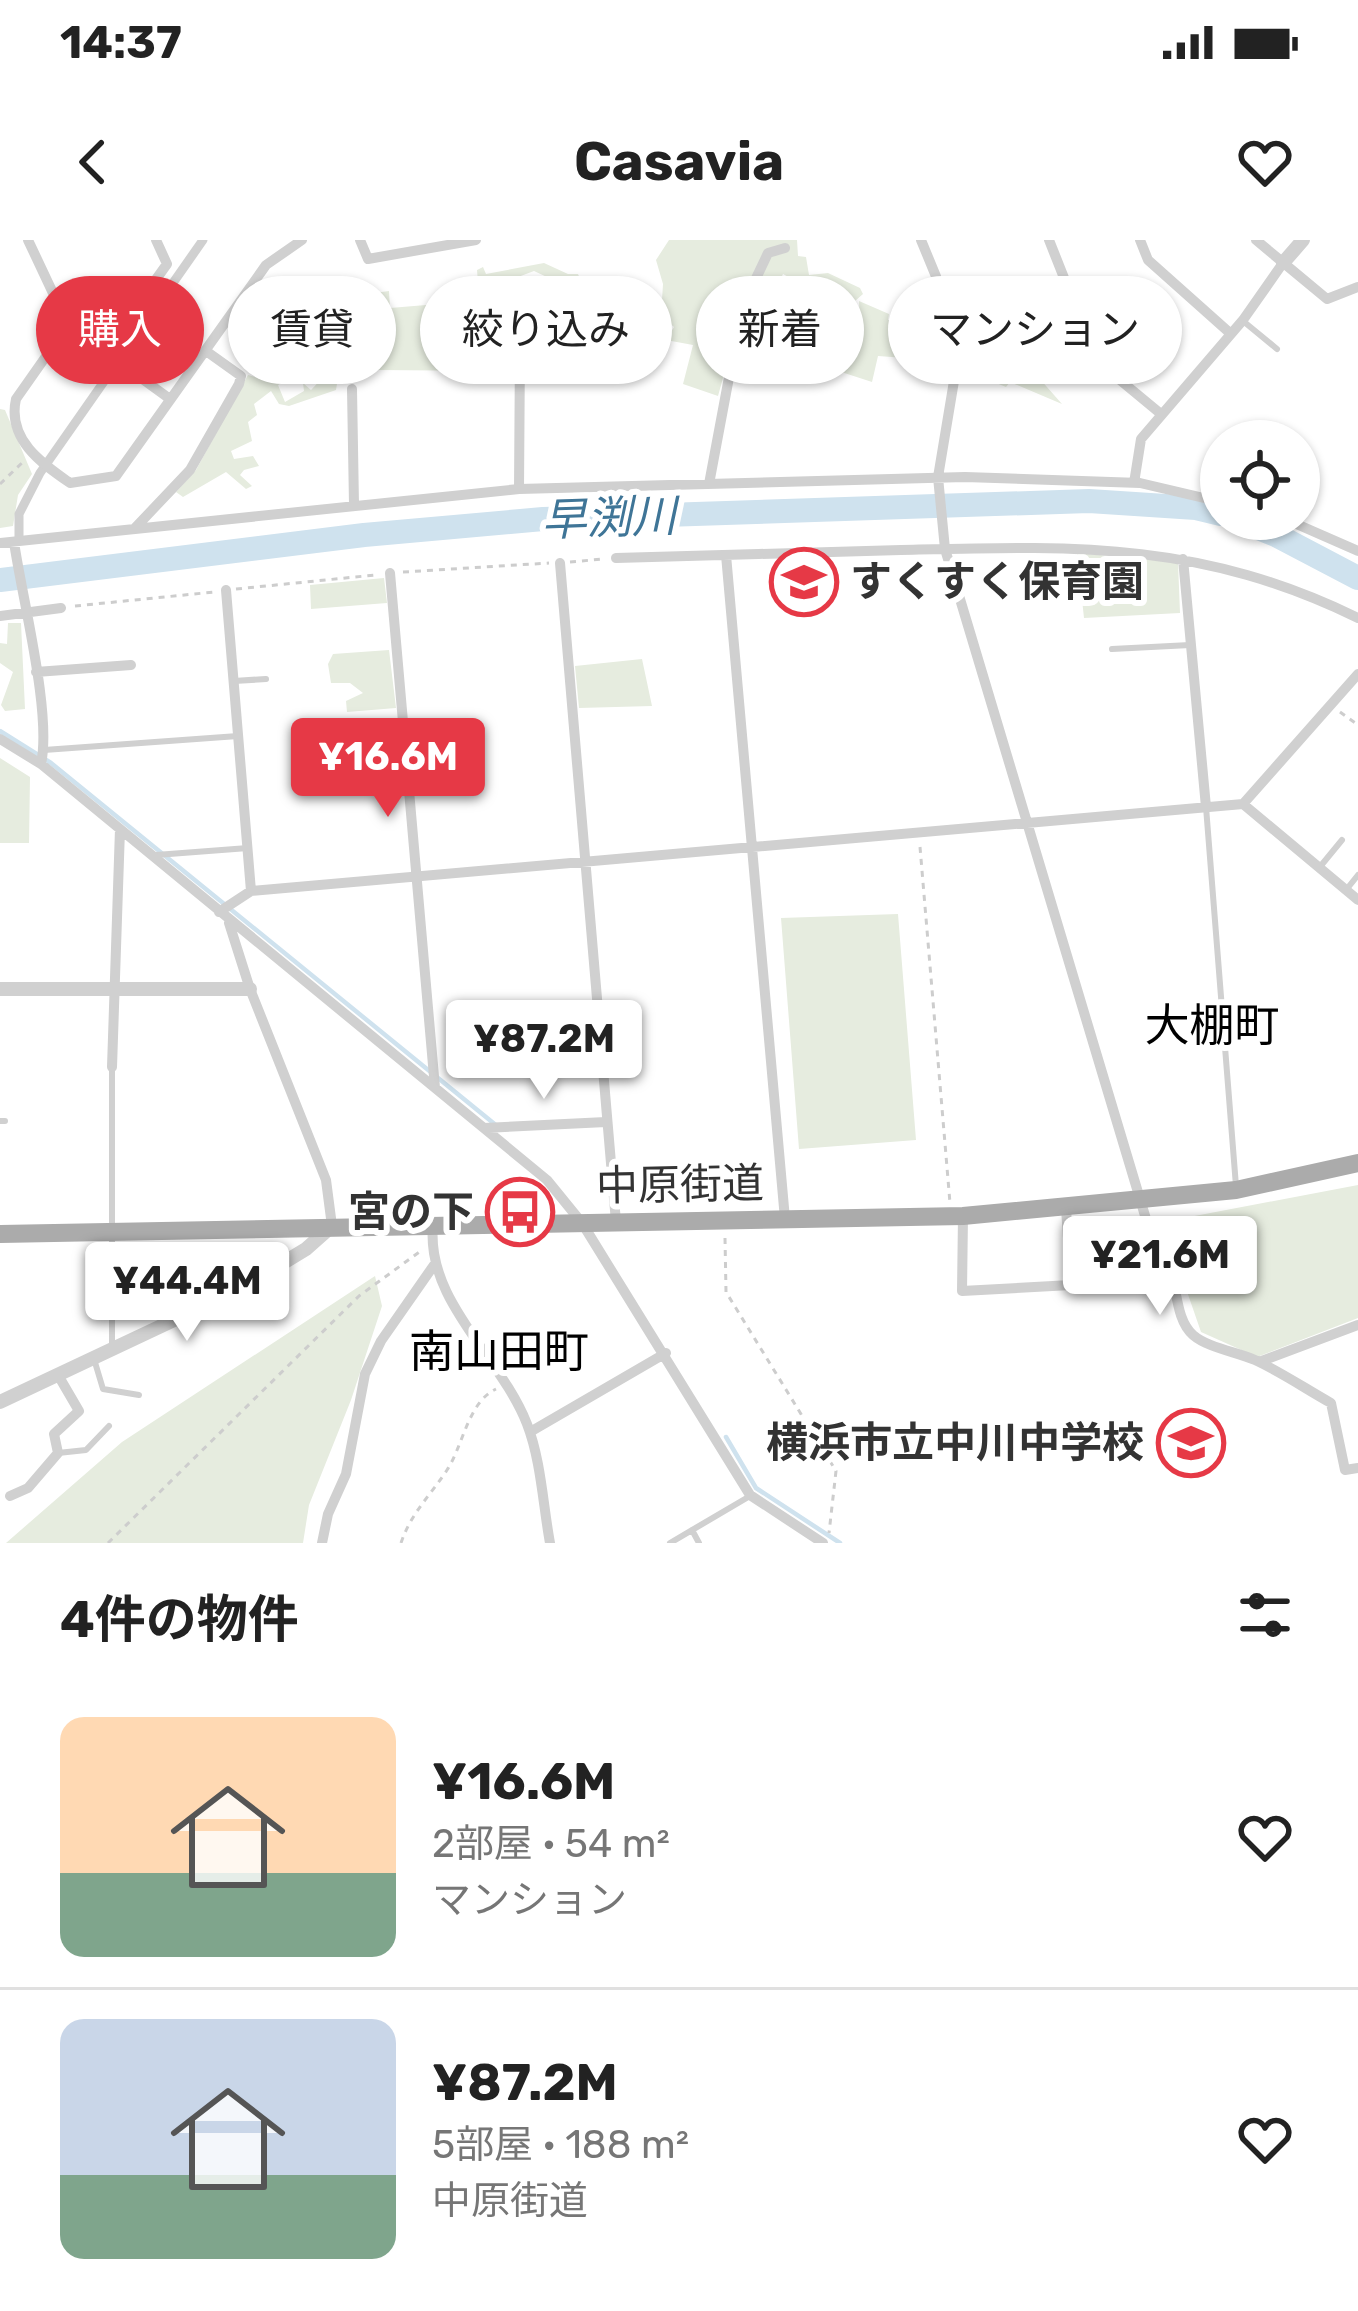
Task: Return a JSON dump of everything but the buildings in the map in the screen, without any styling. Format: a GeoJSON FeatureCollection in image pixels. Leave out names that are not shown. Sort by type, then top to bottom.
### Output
{"type":"FeatureCollection","features":[{"type":"Feature","properties":{"kind":"main road","name":"中原街道"},"geometry":{"type":"LineString","coordinates":[[0,1234],[332,1226],[432,1234],[582,1223],[957,1216],[1236,1190],[1358,1163]]}},
{"type":"Feature","properties":{"kind":"street"},"geometry":{"type":"LineString","coordinates":[[28,240],[45,276]]}},
{"type":"Feature","properties":{"kind":"street"},"geometry":{"type":"LineString","coordinates":[[156,240],[170,265],[162,276]]}},
{"type":"Feature","properties":{"kind":"street"},"geometry":{"type":"LineString","coordinates":[[43,757],[36,672],[11,542],[19,514],[40,473],[202,240]]}},
{"type":"Feature","properties":{"kind":"street"},"geometry":{"type":"LineString","coordinates":[[36,373],[14,412],[34,458],[70,483],[116,476],[266,265],[285,243],[302,240]]}},
{"type":"Feature","properties":{"kind":"street"},"geometry":{"type":"LineString","coordinates":[[360,240],[368,260],[476,240]]}},
{"type":"Feature","properties":{"kind":"street"},"geometry":{"type":"LineString","coordinates":[[921,240],[936,276]]}},
{"type":"Feature","properties":{"kind":"street"},"geometry":{"type":"LineString","coordinates":[[1049,240],[1063,276]]}},
{"type":"Feature","properties":{"kind":"street"},"geometry":{"type":"LineString","coordinates":[[1140,240],[1148,260],[1231,334]]}},
{"type":"Feature","properties":{"kind":"street"},"geometry":{"type":"LineString","coordinates":[[1256,240],[1327,299],[1358,287]]}},
{"type":"Feature","properties":{"kind":"street"},"geometry":{"type":"LineString","coordinates":[[1134,483],[1141,439],[1243,320],[1303,240]]}},
{"type":"Feature","properties":{"kind":"street"},"geometry":{"type":"LineString","coordinates":[[709,484],[742,308],[769,253],[784,248]]}},
{"type":"Feature","properties":{"kind":"street"},"geometry":{"type":"LineString","coordinates":[[134,530],[190,470],[239,384],[241,376],[206,351]]}},
{"type":"Feature","properties":{"kind":"street"},"geometry":{"type":"LineString","coordinates":[[149,384],[170,399]]}},
{"type":"Feature","properties":{"kind":"street"},"geometry":{"type":"LineString","coordinates":[[519,489],[520,384]]}},
{"type":"Feature","properties":{"kind":"street"},"geometry":{"type":"LineString","coordinates":[[954,384],[938,478],[945,549],[1152,1239],[1172,1270],[1185,1323],[1193,1336],[1259,1362],[1330,1403],[1346,1471],[1358,1468]]}},
{"type":"Feature","properties":{"kind":"street"},"geometry":{"type":"LineString","coordinates":[[1124,384],[1161,414]]}},
{"type":"Feature","properties":{"kind":"street"},"geometry":{"type":"LineString","coordinates":[[352,389],[354,505]]}},
{"type":"Feature","properties":{"kind":"street"},"geometry":{"type":"LineString","coordinates":[[0,400],[15,404]]}},
{"type":"Feature","properties":{"kind":"street"},"geometry":{"type":"LineString","coordinates":[[11,542],[519,489],[938,478],[1134,483],[1200,497]]}},
{"type":"Feature","properties":{"kind":"street"},"geometry":{"type":"LineString","coordinates":[[1320,533],[1358,549]]}},
{"type":"Feature","properties":{"kind":"street"},"geometry":{"type":"LineString","coordinates":[[616,558],[1071,546],[1184,560],[1272,580],[1358,618]]}},
{"type":"Feature","properties":{"kind":"street"},"geometry":{"type":"LineString","coordinates":[[726,555],[785,1219]]}},
{"type":"Feature","properties":{"kind":"street"},"geometry":{"type":"LineString","coordinates":[[1184,560],[1205,807]]}},
{"type":"Feature","properties":{"kind":"street"},"geometry":{"type":"LineString","coordinates":[[560,562],[616,1222]]}},
{"type":"Feature","properties":{"kind":"street"},"geometry":{"type":"LineString","coordinates":[[390,573],[435,1087]]}},
{"type":"Feature","properties":{"kind":"street"},"geometry":{"type":"LineString","coordinates":[[226,590],[251,892]]}},
{"type":"Feature","properties":{"kind":"street"},"geometry":{"type":"LineString","coordinates":[[0,616],[61,608]]}},
{"type":"Feature","properties":{"kind":"street"},"geometry":{"type":"LineString","coordinates":[[36,672],[131,665]]}},
{"type":"Feature","properties":{"kind":"street"},"geometry":{"type":"LineString","coordinates":[[222,914],[251,892],[1243,804],[1358,674]]}},
{"type":"Feature","properties":{"kind":"street"},"geometry":{"type":"LineString","coordinates":[[0,739],[43,757],[120,829],[547,1180],[582,1223],[666,1353],[750,1495],[823,1543]]}},
{"type":"Feature","properties":{"kind":"street"},"geometry":{"type":"LineString","coordinates":[[1243,804],[1358,900]]}},
{"type":"Feature","properties":{"kind":"street"},"geometry":{"type":"LineString","coordinates":[[112,1067],[120,829]]}},
{"type":"Feature","properties":{"kind":"street"},"geometry":{"type":"LineString","coordinates":[[0,1402],[242,1288],[305,1250],[332,1226],[326,1180],[222,914]]}},
{"type":"Feature","properties":{"kind":"street"},"geometry":{"type":"LineString","coordinates":[[0,988],[250,988]]}},
{"type":"Feature","properties":{"kind":"street"},"geometry":{"type":"LineString","coordinates":[[484,1129],[606,1122]]}},
{"type":"Feature","properties":{"kind":"street"},"geometry":{"type":"LineString","coordinates":[[1066,1208],[1071,1285]]}},
{"type":"Feature","properties":{"kind":"street"},"geometry":{"type":"LineString","coordinates":[[957,1216],[962,1291],[1071,1285],[1172,1270]]}},
{"type":"Feature","properties":{"kind":"street"},"geometry":{"type":"LineString","coordinates":[[432,1234],[434,1264],[450,1299],[508,1383],[530,1432],[550,1543]]}},
{"type":"Feature","properties":{"kind":"street"},"geometry":{"type":"LineString","coordinates":[[322,1543],[328,1514],[346,1474],[365,1374],[381,1341],[434,1264]]}},
{"type":"Feature","properties":{"kind":"street"},"geometry":{"type":"LineString","coordinates":[[1259,1362],[1358,1324]]}},
{"type":"Feature","properties":{"kind":"street"},"geometry":{"type":"LineString","coordinates":[[530,1432],[666,1353]]}},
{"type":"Feature","properties":{"kind":"street"},"geometry":{"type":"LineString","coordinates":[[10,1496],[28,1488],[58,1453],[54,1434],[79,1411],[58,1375]]}},
{"type":"Feature","properties":{"kind":"lane"},"geometry":{"type":"LineString","coordinates":[[1243,320],[1277,349]]}},
{"type":"Feature","properties":{"kind":"lane"},"geometry":{"type":"LineString","coordinates":[[1112,650],[1190,645]]}},
{"type":"Feature","properties":{"kind":"lane"},"geometry":{"type":"LineString","coordinates":[[234,682],[266,680]]}},
{"type":"Feature","properties":{"kind":"lane"},"geometry":{"type":"LineString","coordinates":[[43,757],[238,736]]}},
{"type":"Feature","properties":{"kind":"lane"},"geometry":{"type":"LineString","coordinates":[[1205,807],[1236,1190]]}},
{"type":"Feature","properties":{"kind":"lane"},"geometry":{"type":"LineString","coordinates":[[1319,868],[1342,840]]}},
{"type":"Feature","properties":{"kind":"lane"},"geometry":{"type":"LineString","coordinates":[[155,855],[248,848]]}},
{"type":"Feature","properties":{"kind":"lane"},"geometry":{"type":"LineString","coordinates":[[1346,890],[1358,875]]}},
{"type":"Feature","properties":{"kind":"lane"},"geometry":{"type":"LineString","coordinates":[[112,1067],[112,1349]]}},
{"type":"Feature","properties":{"kind":"lane"},"geometry":{"type":"LineString","coordinates":[[94,1358],[103,1389],[139,1395]]}},
{"type":"Feature","properties":{"kind":"lane"},"geometry":{"type":"LineString","coordinates":[[58,1453],[86,1450],[109,1426]]}},
{"type":"Feature","properties":{"kind":"lane"},"geometry":{"type":"LineString","coordinates":[[670,1543],[750,1495]]}},
{"type":"Feature","properties":{"kind":"lane"},"geometry":{"type":"LineString","coordinates":[[692,1530],[699,1543]]}},
{"type":"Feature","properties":{"kind":"path"},"geometry":{"type":"LineString","coordinates":[[0,484],[34,458]]}},
{"type":"Feature","properties":{"kind":"path"},"geometry":{"type":"LineString","coordinates":[[61,608],[390,573],[616,558]]}},
{"type":"Feature","properties":{"kind":"path"},"geometry":{"type":"LineString","coordinates":[[1332,706],[1358,725]]}},
{"type":"Feature","properties":{"kind":"path"},"geometry":{"type":"LineString","coordinates":[[918,831],[957,1216]]}},
{"type":"Feature","properties":{"kind":"path"},"geometry":{"type":"LineString","coordinates":[[725,1219],[726,1292],[836,1472],[830,1526]]}},
{"type":"Feature","properties":{"kind":"path"},"geometry":{"type":"LineString","coordinates":[[108,1543],[359,1296],[432,1234]]}},
{"type":"Feature","properties":{"kind":"path"},"geometry":{"type":"LineString","coordinates":[[400,1543],[409,1518],[449,1468],[487,1394],[508,1383]]}},
{"type":"Feature","properties":{"kind":"shaded area"},"geometry":{"type":"Polygon","coordinates":[[[669,240],[797,240],[798,256],[806,257],[809,275],[834,276],[696,276],[696,384],[721,384],[718,396],[683,384],[693,345],[672,341],[672,276],[661,276],[656,260],[669,240]]]}},
{"type":"Feature","properties":{"kind":"shaded area"},"geometry":{"type":"Polygon","coordinates":[[[544,263],[579,276],[545,276],[534,271],[520,276],[478,276],[477,270],[483,267],[486,274],[544,263]]]}},
{"type":"Feature","properties":{"kind":"shaded area"},"geometry":{"type":"Polygon","coordinates":[[[864,303],[888,314],[888,357],[878,356],[872,382],[864,379],[864,303]]]}},
{"type":"Feature","properties":{"kind":"shaded area"},"geometry":{"type":"Polygon","coordinates":[[[420,306],[420,370],[396,370],[396,308],[420,306]]]}},
{"type":"Feature","properties":{"kind":"shaded area"},"geometry":{"type":"Polygon","coordinates":[[[243,384],[280,384],[285,402],[304,391],[303,384],[311,390],[317,384],[337,384],[336,390],[289,406],[279,404],[271,391],[254,404],[257,415],[248,422],[252,441],[231,451],[234,459],[253,456],[259,466],[240,475],[252,486],[246,489],[226,472],[183,497],[176,492],[196,470],[243,384]]]}},
{"type":"Feature","properties":{"kind":"shaded area"},"geometry":{"type":"Polygon","coordinates":[[[1015,384],[1044,384],[1062,404],[1015,384]]]}},
{"type":"Feature","properties":{"kind":"shaded area"},"geometry":{"type":"Polygon","coordinates":[[[0,409],[5,410],[32,474],[18,495],[13,526],[0,528],[0,409]]]}},
{"type":"Feature","properties":{"kind":"shaded area"},"geometry":{"type":"Polygon","coordinates":[[[1077,553],[1178,562],[1180,613],[1084,618],[1077,553]]]}},
{"type":"Feature","properties":{"kind":"shaded area"},"geometry":{"type":"Polygon","coordinates":[[[384,578],[387,603],[311,609],[310,585],[384,578]]]}},
{"type":"Feature","properties":{"kind":"shaded area"},"geometry":{"type":"Polygon","coordinates":[[[8,623],[21,623],[25,709],[5,711],[1,705],[13,672],[0,663],[0,643],[7,644],[8,623]]]}},
{"type":"Feature","properties":{"kind":"shaded area"},"geometry":{"type":"Polygon","coordinates":[[[389,650],[396,708],[347,712],[346,701],[363,693],[350,683],[331,683],[328,664],[333,654],[389,650]]]}},
{"type":"Feature","properties":{"kind":"shaded area"},"geometry":{"type":"Polygon","coordinates":[[[642,659],[652,706],[579,708],[575,666],[642,659]]]}},
{"type":"Feature","properties":{"kind":"shaded area"},"geometry":{"type":"Polygon","coordinates":[[[0,758],[30,777],[29,843],[0,843],[0,758]]]}},
{"type":"Feature","properties":{"kind":"shaded area"},"geometry":{"type":"Polygon","coordinates":[[[898,914],[916,1140],[799,1149],[781,918],[898,914]]]}},
{"type":"Feature","properties":{"kind":"shaded area","name":"横浜市立中川中学校"},"geometry":{"type":"Polygon","coordinates":[[[1358,1185],[1358,1318],[1257,1357],[1201,1332],[1163,1222],[1358,1185]]]}},
{"type":"Feature","properties":{"kind":"shaded area"},"geometry":{"type":"Polygon","coordinates":[[[375,1276],[382,1306],[309,1505],[303,1543],[6,1543],[122,1442],[375,1276]]]}},
{"type":"Feature","properties":{"kind":"waterway","name":"早渕川"},"geometry":{"type":"LineString","coordinates":[[0,580],[364,535],[543,519],[1089,501],[1200,509]]}},
{"type":"Feature","properties":{"kind":"waterway","name":"早渕川"},"geometry":{"type":"LineString","coordinates":[[1286,540],[1358,578]]}},
{"type":"Feature","properties":{"kind":"waterway"},"geometry":{"type":"LineString","coordinates":[[0,731],[51,763],[497,1126]]}},
{"type":"Feature","properties":{"kind":"waterway"},"geometry":{"type":"LineString","coordinates":[[726,1437],[756,1488],[840,1543]]}},
{"type":"Feature","properties":{"kind":"place","name":"すくすく保育園"},"geometry":{"type":"Point","coordinates":[804,582]}},
{"type":"Feature","properties":{"kind":"place","name":"宮の下"},"geometry":{"type":"Point","coordinates":[520,1212]}},
{"type":"Feature","properties":{"kind":"place","name":"横浜市立中川中学校"},"geometry":{"type":"Point","coordinates":[1191,1443]}},
{"type":"Feature","properties":{"kind":"district","name":"大棚町"},"geometry":{"type":"Point","coordinates":[1212,1025]}},
{"type":"Feature","properties":{"kind":"district","name":"南山田町"},"geometry":{"type":"Point","coordinates":[499,1351]}}]}
